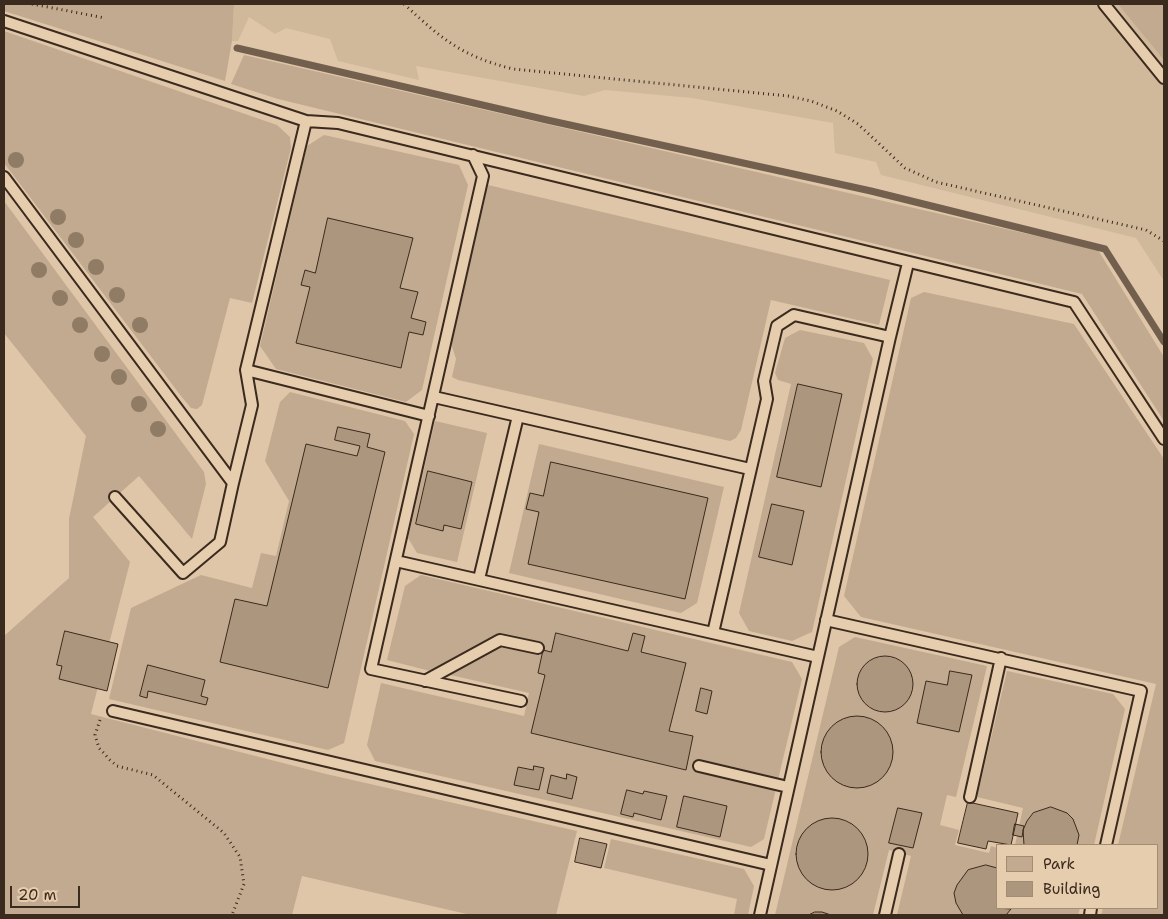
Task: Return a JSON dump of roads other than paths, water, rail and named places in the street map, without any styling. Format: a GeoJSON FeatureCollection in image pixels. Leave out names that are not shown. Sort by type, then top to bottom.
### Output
{"type":"FeatureCollection","features":[{"type":"Feature","properties":{"kind":"lane"},"geometry":{"type":"LineString","coordinates":[[1104,4],[1164,78]]}},
{"type":"Feature","properties":{"kind":"lane"},"geometry":{"type":"LineString","coordinates":[[4,21],[306,121],[338,123],[1074,302],[1164,439]]}},
{"type":"Feature","properties":{"kind":"lane"},"geometry":{"type":"LineString","coordinates":[[115,497],[183,573],[220,542],[252,405],[246,370],[306,121]]}},
{"type":"Feature","properties":{"kind":"lane"},"geometry":{"type":"LineString","coordinates":[[473,155],[482,176],[371,670],[521,701]]}},
{"type":"Feature","properties":{"kind":"lane"},"geometry":{"type":"LineString","coordinates":[[4,177],[233,483]]}},
{"type":"Feature","properties":{"kind":"lane"},"geometry":{"type":"LineString","coordinates":[[760,915],[908,263]]}},
{"type":"Feature","properties":{"kind":"lane"},"geometry":{"type":"LineString","coordinates":[[713,633],[767,399],[764,380],[777,326],[794,315],[890,337]]}},
{"type":"Feature","properties":{"kind":"lane"},"geometry":{"type":"LineString","coordinates":[[246,370],[429,416]]}},
{"type":"Feature","properties":{"kind":"lane"},"geometry":{"type":"LineString","coordinates":[[434,396],[750,469]]}},
{"type":"Feature","properties":{"kind":"lane"},"geometry":{"type":"LineString","coordinates":[[479,579],[518,416]]}},
{"type":"Feature","properties":{"kind":"lane"},"geometry":{"type":"LineString","coordinates":[[396,561],[818,657]]}},
{"type":"Feature","properties":{"kind":"lane"},"geometry":{"type":"LineString","coordinates":[[826,620],[1141,691],[1106,844]]}},
{"type":"Feature","properties":{"kind":"lane"},"geometry":{"type":"LineString","coordinates":[[425,681],[500,640],[538,648]]}},
{"type":"Feature","properties":{"kind":"lane"},"geometry":{"type":"LineString","coordinates":[[970,797],[1001,658]]}},
{"type":"Feature","properties":{"kind":"lane"},"geometry":{"type":"LineString","coordinates":[[113,712],[771,865]]}},
{"type":"Feature","properties":{"kind":"lane"},"geometry":{"type":"LineString","coordinates":[[699,766],[788,787]]}},
{"type":"Feature","properties":{"kind":"lane"},"geometry":{"type":"LineString","coordinates":[[885,915],[898,854]]}},
{"type":"Feature","properties":{"kind":"waterway"},"geometry":{"type":"LineString","coordinates":[[237,48],[547,120],[871,191],[1105,249],[1164,342]]}}]}
